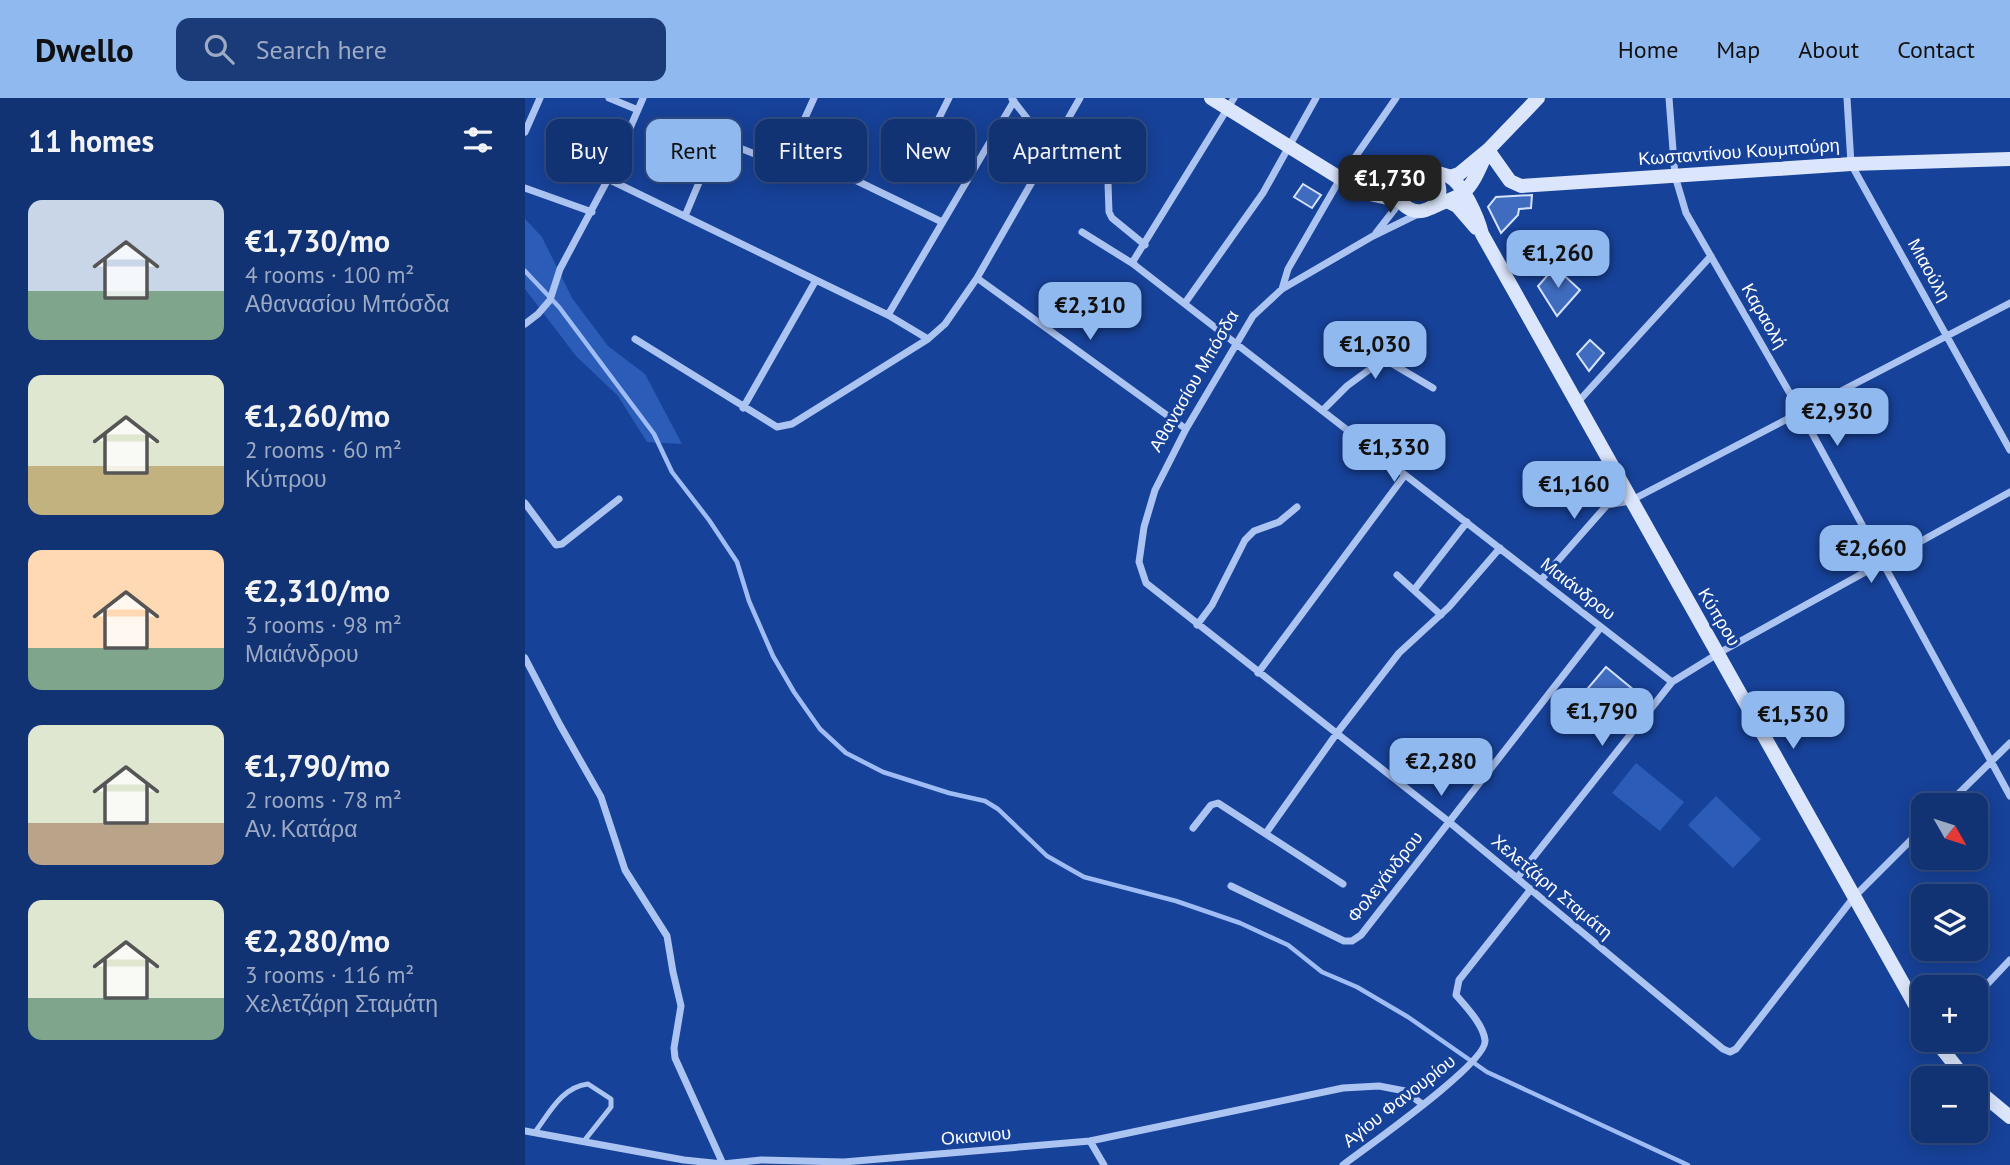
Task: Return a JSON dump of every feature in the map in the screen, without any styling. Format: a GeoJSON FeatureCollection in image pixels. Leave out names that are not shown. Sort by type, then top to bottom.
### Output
{"type":"FeatureCollection","features":[{"type":"Feature","properties":{"kind":"street"},"geometry":{"type":"LineString","coordinates":[[525,132],[540,98]]}},
{"type":"Feature","properties":{"kind":"street"},"geometry":{"type":"LineString","coordinates":[[609,98],[638,110]]}},
{"type":"Feature","properties":{"kind":"street"},"geometry":{"type":"LineString","coordinates":[[632,124],[643,98]]}},
{"type":"Feature","properties":{"kind":"street"},"geometry":{"type":"LineString","coordinates":[[805,119],[814,98]]}},
{"type":"Feature","properties":{"kind":"street"},"geometry":{"type":"LineString","coordinates":[[938,119],[949,98]]}},
{"type":"Feature","properties":{"kind":"street"},"geometry":{"type":"LineString","coordinates":[[1068,119],[1080,98]]}},
{"type":"Feature","properties":{"kind":"street"},"geometry":{"type":"LineString","coordinates":[[1211,98],[1231,103],[1289,148],[1345,182],[1370,194],[1401,201],[1410,209],[1428,209],[1463,193],[1488,150]]}},
{"type":"Feature","properties":{"kind":"street"},"geometry":{"type":"LineString","coordinates":[[1185,303],[1263,193],[1316,98]]}},
{"type":"Feature","properties":{"kind":"street"},"geometry":{"type":"LineString","coordinates":[[1282,289],[1288,269],[1396,98]]}},
{"type":"Feature","properties":{"kind":"street","name":"Καραολή"},"geometry":{"type":"LineString","coordinates":[[1669,98],[1675,176],[1686,213],[1884,562],[2010,796]]}},
{"type":"Feature","properties":{"kind":"street","name":"Μιαούλη"},"geometry":{"type":"LineString","coordinates":[[1847,98],[1851,164],[2010,450]]}},
{"type":"Feature","properties":{"kind":"street"},"geometry":{"type":"LineString","coordinates":[[975,164],[1013,100],[1028,119]]}},
{"type":"Feature","properties":{"kind":"street"},"geometry":{"type":"LineString","coordinates":[[1345,182],[1386,182],[1410,172],[1425,171],[1450,177],[1488,150],[1531,101]]}},
{"type":"Feature","properties":{"kind":"street"},"geometry":{"type":"LineString","coordinates":[[1134,264],[1231,103]]}},
{"type":"Feature","properties":{"kind":"street"},"geometry":{"type":"LineString","coordinates":[[685,216],[715,144],[720,141],[755,155]]}},
{"type":"Feature","properties":{"kind":"street","name":"Κωσταντίνου Κουμπούρη"},"geometry":{"type":"LineString","coordinates":[[1488,150],[1510,181],[1521,186],[1851,164],[2010,159]]}},
{"type":"Feature","properties":{"kind":"street"},"geometry":{"type":"LineString","coordinates":[[1425,171],[1435,177],[1440,186],[1439,198],[1428,209]]}},
{"type":"Feature","properties":{"kind":"street"},"geometry":{"type":"LineString","coordinates":[[1401,201],[1399,185],[1410,172]]}},
{"type":"Feature","properties":{"kind":"street","name":"Κύπρου"},"geometry":{"type":"LineString","coordinates":[[1450,177],[1463,193],[1479,222],[1482,234]]}},
{"type":"Feature","properties":{"kind":"street"},"geometry":{"type":"LineString","coordinates":[[525,324],[546,305],[559,269],[606,182]]}},
{"type":"Feature","properties":{"kind":"street"},"geometry":{"type":"LineString","coordinates":[[614,182],[888,315],[928,339]]}},
{"type":"Feature","properties":{"kind":"street"},"geometry":{"type":"LineString","coordinates":[[859,182],[942,222]]}},
{"type":"Feature","properties":{"kind":"street"},"geometry":{"type":"LineString","coordinates":[[888,315],[964,182]]}},
{"type":"Feature","properties":{"kind":"street"},"geometry":{"type":"LineString","coordinates":[[635,338],[743,408],[777,427],[786,427],[928,339],[945,324],[977,278],[1032,182]]}},
{"type":"Feature","properties":{"kind":"street"},"geometry":{"type":"LineString","coordinates":[[1107,182],[1109,212],[1112,218],[1145,245]]}},
{"type":"Feature","properties":{"kind":"street"},"geometry":{"type":"LineString","coordinates":[[525,188],[591,212]]}},
{"type":"Feature","properties":{"kind":"street","name":"Αθανασίου Μπόσδα"},"geometry":{"type":"LineString","coordinates":[[1373,236],[1401,201]]}},
{"type":"Feature","properties":{"kind":"street","name":"Κύπρου"},"geometry":{"type":"LineString","coordinates":[[1447,201],[1457,206],[1482,234],[1911,998]]}},
{"type":"Feature","properties":{"kind":"street","name":"Αθανασίου Μπόσδα"},"geometry":{"type":"LineString","coordinates":[[1139,562],[1144,527],[1155,490],[1186,429],[1254,316],[1282,289],[1373,236],[1428,209]]}},
{"type":"Feature","properties":{"kind":"street","name":"Μαιάνδρου"},"geometry":{"type":"LineString","coordinates":[[1082,232],[1134,264],[1672,682]]}},
{"type":"Feature","properties":{"kind":"street"},"geometry":{"type":"LineString","coordinates":[[1576,404],[1711,256]]}},
{"type":"Feature","properties":{"kind":"street"},"geometry":{"type":"LineString","coordinates":[[977,278],[1186,429]]}},
{"type":"Feature","properties":{"kind":"street"},"geometry":{"type":"LineString","coordinates":[[743,408],[817,280]]}},
{"type":"Feature","properties":{"kind":"street"},"geometry":{"type":"LineString","coordinates":[[1541,580],[1607,505],[1630,501],[2010,303]]}},
{"type":"Feature","properties":{"kind":"street"},"geometry":{"type":"LineString","coordinates":[[1323,411],[1347,386],[1381,362],[1391,363],[1433,388]]}},
{"type":"Feature","properties":{"kind":"street"},"geometry":{"type":"LineString","coordinates":[[1258,673],[1405,475]]}},
{"type":"Feature","properties":{"kind":"street"},"geometry":{"type":"LineString","coordinates":[[1517,878],[1672,682],[1719,653],[2010,492]]}},
{"type":"Feature","properties":{"kind":"street"},"geometry":{"type":"LineString","coordinates":[[525,503],[556,545],[562,544],[619,499]]}},
{"type":"Feature","properties":{"kind":"street"},"geometry":{"type":"LineString","coordinates":[[1197,625],[1212,605],[1245,540],[1254,531],[1279,522],[1297,507]]}},
{"type":"Feature","properties":{"kind":"street"},"geometry":{"type":"LineString","coordinates":[[1414,590],[1467,522]]}},
{"type":"Feature","properties":{"kind":"street"},"geometry":{"type":"LineString","coordinates":[[1266,833],[1337,733],[1399,653],[1441,615],[1500,548]]}},
{"type":"Feature","properties":{"kind":"street","name":"Χελετζάρη Σταμάτη"},"geometry":{"type":"LineString","coordinates":[[1139,562],[1146,583],[1448,821],[1723,1049],[1730,1052],[1736,1049],[1854,897]]}},
{"type":"Feature","properties":{"kind":"street"},"geometry":{"type":"LineString","coordinates":[[1397,575],[1441,615]]}},
{"type":"Feature","properties":{"kind":"street","name":"Φολεγάνδρου"},"geometry":{"type":"LineString","coordinates":[[1231,886],[1344,941],[1352,941],[1360,935],[1601,627]]}},
{"type":"Feature","properties":{"kind":"street"},"geometry":{"type":"LineString","coordinates":[[525,658],[601,797],[625,870],[667,936],[681,1006],[674,1048],[675,1058],[723,1164]]}},
{"type":"Feature","properties":{"kind":"street"},"geometry":{"type":"LineString","coordinates":[[1959,793],[2010,743]]}},
{"type":"Feature","properties":{"kind":"street"},"geometry":{"type":"LineString","coordinates":[[1193,828],[1211,806],[1218,803],[1343,884]]}},
{"type":"Feature","properties":{"kind":"street"},"geometry":{"type":"LineString","coordinates":[[1854,897],[1911,840]]}},
{"type":"Feature","properties":{"kind":"street","name":"Αγίου Φανουρίου"},"geometry":{"type":"LineString","coordinates":[[1343,1165],[1447,1087],[1485,1049],[1485,1039],[1478,1024],[1456,995],[1459,980],[1531,889]]}},
{"type":"Feature","properties":{"kind":"street"},"geometry":{"type":"LineString","coordinates":[[1988,983],[2010,960]]}},
{"type":"Feature","properties":{"kind":"street"},"geometry":{"type":"LineString","coordinates":[[1944,1052],[1956,1066]]}},
{"type":"Feature","properties":{"kind":"street","name":"Οκιανιου"},"geometry":{"type":"LineString","coordinates":[[525,1131],[684,1160],[723,1164],[761,1160],[844,1162],[1090,1141],[1225,1115],[1343,1088],[1380,1086],[1405,1091],[1422,1104]]}},
{"type":"Feature","properties":{"kind":"street"},"geometry":{"type":"LineString","coordinates":[[1988,1097],[2008,1111]]}},
{"type":"Feature","properties":{"kind":"street"},"geometry":{"type":"LineString","coordinates":[[1090,1141],[1104,1165]]}},
{"type":"Feature","properties":{"kind":"lane"},"geometry":{"type":"LineString","coordinates":[[534,1132],[565,1093],[576,1086],[588,1084],[611,1098],[611,1107],[584,1141]]}},
{"type":"Feature","properties":{"kind":"shaded area"},"geometry":{"type":"Polygon","coordinates":[[[525,219],[542,237],[572,298],[608,346],[645,374],[682,444],[647,442],[618,396],[576,356],[525,289],[525,219]]]}},
{"type":"Feature","properties":{"kind":"shaded area"},"geometry":{"type":"Polygon","coordinates":[[[1636,763],[1684,802],[1660,831],[1612,793],[1636,763]]]}},
{"type":"Feature","properties":{"kind":"shaded area"},"geometry":{"type":"Polygon","coordinates":[[[1716,796],[1761,839],[1733,868],[1688,825],[1716,796]]]}},
{"type":"Feature","properties":{"kind":"building"},"geometry":{"type":"Polygon","coordinates":[[[1303,184],[1321,195],[1312,208],[1294,197],[1303,184]]]}},
{"type":"Feature","properties":{"kind":"building"},"geometry":{"type":"Polygon","coordinates":[[[1532,195],[1531,208],[1519,209],[1518,215],[1501,233],[1488,207],[1496,197],[1532,195]]]}},
{"type":"Feature","properties":{"kind":"building"},"geometry":{"type":"Polygon","coordinates":[[[1555,267],[1580,290],[1557,316],[1538,286],[1555,267]]]}},
{"type":"Feature","properties":{"kind":"building"},"geometry":{"type":"Polygon","coordinates":[[[1590,340],[1604,353],[1589,371],[1577,354],[1590,340]]]}},
{"type":"Feature","properties":{"kind":"building"},"geometry":{"type":"Polygon","coordinates":[[[1606,667],[1635,691],[1613,718],[1583,694],[1606,667]]]}},
{"type":"Feature","properties":{"kind":"waterway"},"geometry":{"type":"LineString","coordinates":[[525,271],[559,307],[654,434],[672,472],[737,562],[749,601],[773,656],[794,692],[820,729],[846,753],[883,772],[949,793],[985,801],[998,809],[1047,856],[1084,877],[1176,901],[1240,923],[1288,945],[1322,972],[1357,987],[1408,1017],[1487,1072],[1688,1165]]}}]}
